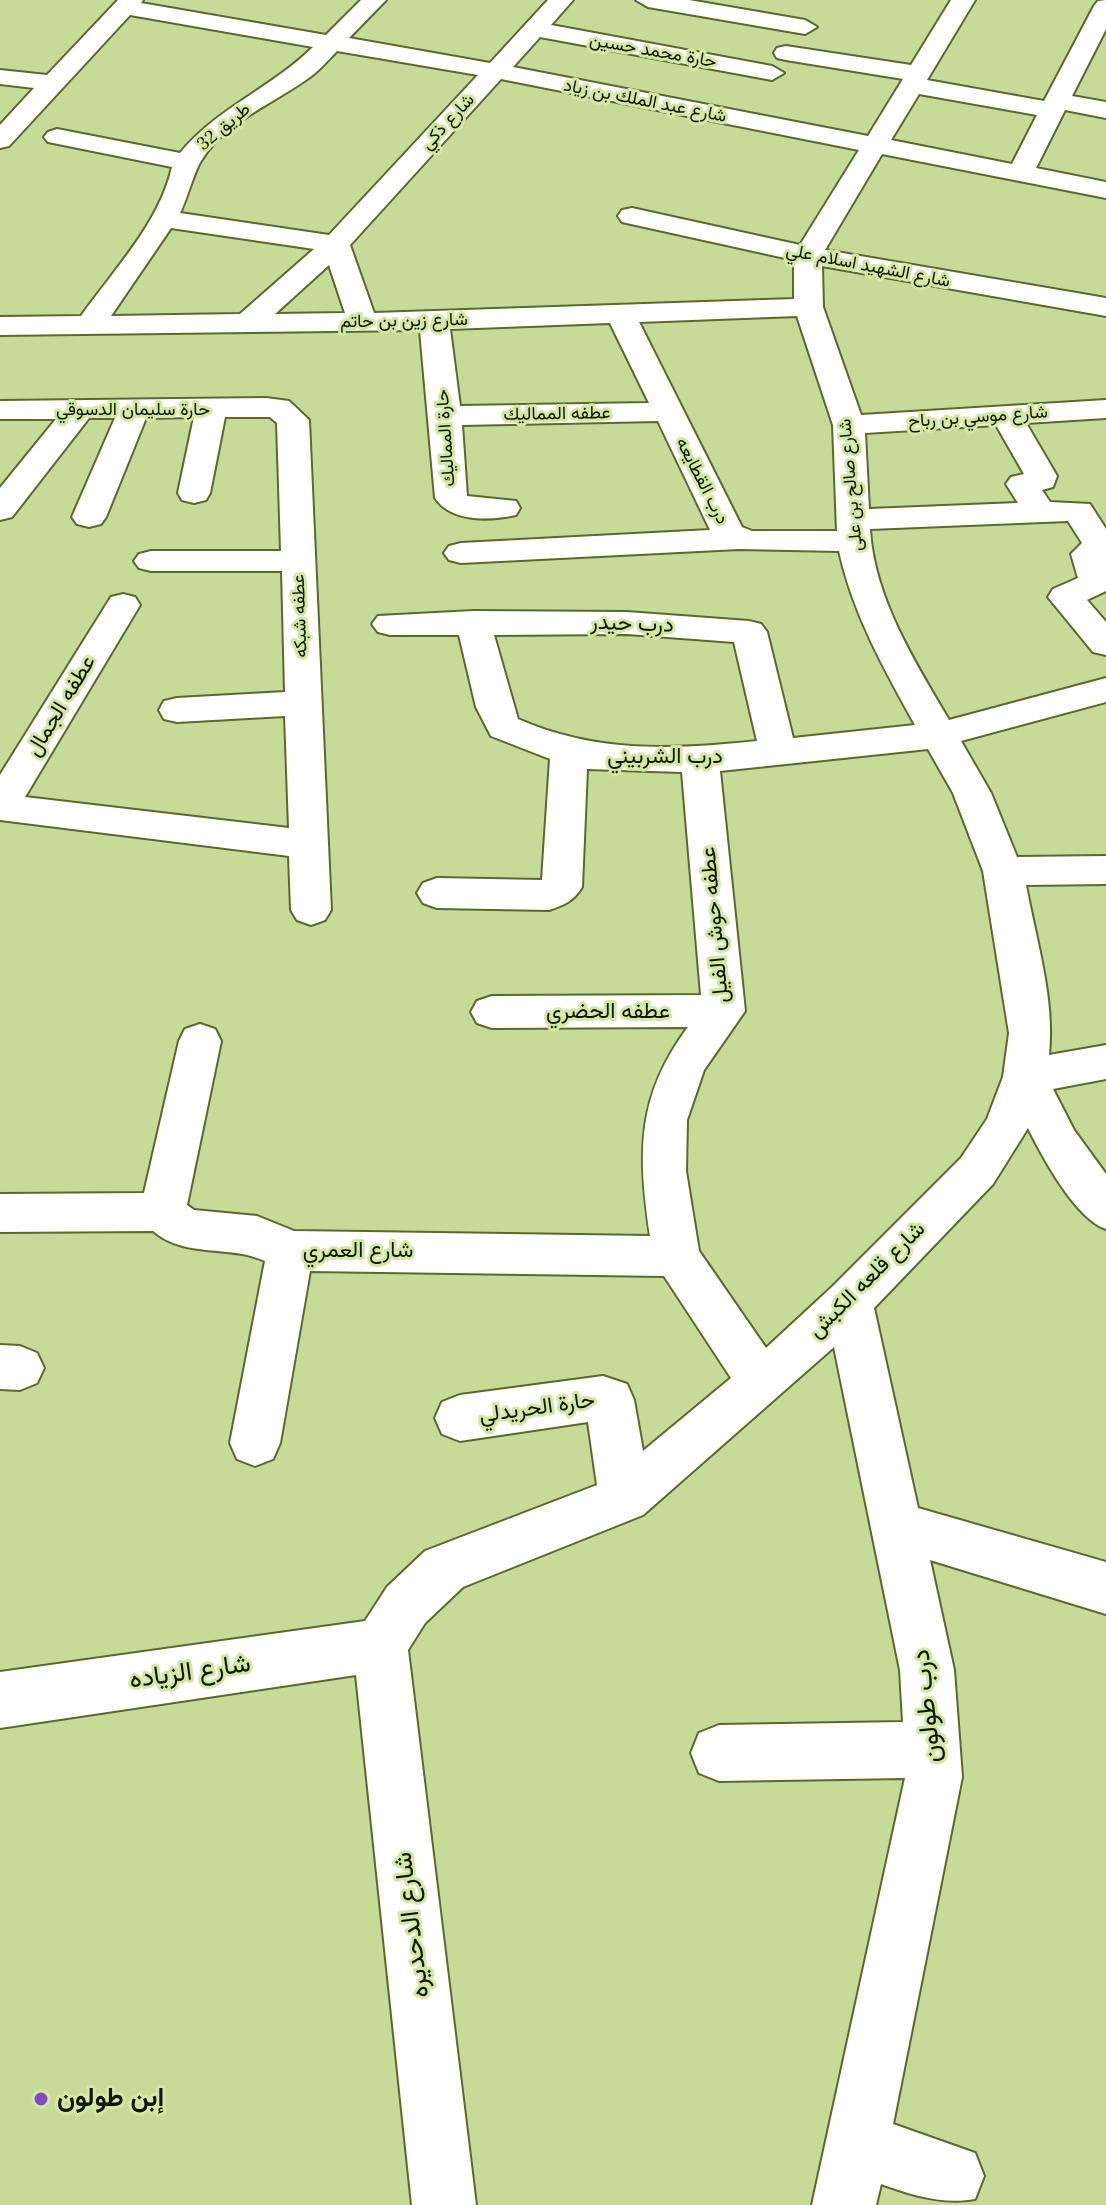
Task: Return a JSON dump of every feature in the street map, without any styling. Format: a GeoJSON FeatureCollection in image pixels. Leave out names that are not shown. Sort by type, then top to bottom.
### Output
{"type":"FeatureCollection","features":[{"type":"Feature","properties":{"kind":"street","name":"طريق 32"},"geometry":{"type":"LineString","coordinates":[[89,326],[164,219],[182,181],[186,162],[225,121],[303,71],[374,0]]}},
{"type":"Feature","properties":{"kind":"street","name":"شارع ذكي"},"geometry":{"type":"LineString","coordinates":[[250,321],[336,244],[561,0]]}},
{"type":"Feature","properties":{"kind":"street"},"geometry":{"type":"LineString","coordinates":[[648,0],[811,18],[739,119]]}},
{"type":"Feature","properties":{"kind":"street"},"geometry":{"type":"LineString","coordinates":[[808,255],[963,0]]}},
{"type":"Feature","properties":{"kind":"street","name":"شارع عبد الملك بن زياد"},"geometry":{"type":"LineString","coordinates":[[128,4],[183,20],[496,71],[1106,190]]}},
{"type":"Feature","properties":{"kind":"street"},"geometry":{"type":"LineString","coordinates":[[0,140],[128,4]]}},
{"type":"Feature","properties":{"kind":"street"},"geometry":{"type":"LineString","coordinates":[[1020,173],[1106,6]]}},
{"type":"Feature","properties":{"kind":"street","name":"حارة محمد حسين"},"geometry":{"type":"LineString","coordinates":[[534,29],[914,80],[1054,105],[1106,110]]}},
{"type":"Feature","properties":{"kind":"street"},"geometry":{"type":"LineString","coordinates":[[362,70],[387,53]]}},
{"type":"Feature","properties":{"kind":"street"},"geometry":{"type":"LineString","coordinates":[[0,77],[53,83]]}},
{"type":"Feature","properties":{"kind":"street"},"geometry":{"type":"LineString","coordinates":[[57,137],[186,162]]}},
{"type":"Feature","properties":{"kind":"street","name":"شارع الشهيد اسلام علي"},"geometry":{"type":"LineString","coordinates":[[632,216],[808,255],[1106,307]]}},
{"type":"Feature","properties":{"kind":"street"},"geometry":{"type":"LineString","coordinates":[[164,219],[336,244],[363,322]]}},
{"type":"Feature","properties":{"kind":"street","name":"شارع صالح بن على"},"geometry":{"type":"LineString","coordinates":[[808,255],[808,307],[849,425],[854,531],[865,591],[896,659],[939,735]]}},
{"type":"Feature","properties":{"kind":"street","name":"شارع زين بن حاتم"},"geometry":{"type":"LineString","coordinates":[[0,326],[434,321],[808,307]]}},
{"type":"Feature","properties":{"kind":"street","name":"درب القطايعه"},"geometry":{"type":"LineString","coordinates":[[620,314],[725,527],[737,539],[1078,511],[1100,545],[1088,554],[1096,583],[1065,597],[1106,644]]}},
{"type":"Feature","properties":{"kind":"street","name":"حارة المماليك"},"geometry":{"type":"LineString","coordinates":[[434,321],[453,503],[504,508]]}},
{"type":"Feature","properties":{"kind":"street","name":"حارة سليمان الدسوقي"},"geometry":{"type":"LineString","coordinates":[[0,410],[266,407]]}},
{"type":"Feature","properties":{"kind":"street","name":"عطفه شبكه"},"geometry":{"type":"LineString","coordinates":[[266,407],[278,408],[293,420],[311,910]]}},
{"type":"Feature","properties":{"kind":"street"},"geometry":{"type":"LineString","coordinates":[[194,493],[211,409]]}},
{"type":"Feature","properties":{"kind":"street","name":"شارع موسي بن رباح"},"geometry":{"type":"LineString","coordinates":[[849,425],[1106,409]]}},
{"type":"Feature","properties":{"kind":"street"},"geometry":{"type":"LineString","coordinates":[[0,510],[79,410]]}},
{"type":"Feature","properties":{"kind":"street"},"geometry":{"type":"LineString","coordinates":[[89,517],[134,410]]}},
{"type":"Feature","properties":{"kind":"street","name":"عطفه المماليك"},"geometry":{"type":"LineString","coordinates":[[446,416],[667,412]]}},
{"type":"Feature","properties":{"kind":"street"},"geometry":{"type":"LineString","coordinates":[[543,447],[544,413]]}},
{"type":"Feature","properties":{"kind":"street"},"geometry":{"type":"LineString","coordinates":[[1006,415],[1041,476],[1038,481],[1022,484],[1040,512]]}},
{"type":"Feature","properties":{"kind":"street"},"geometry":{"type":"LineString","coordinates":[[461,553],[737,539]]}},
{"type":"Feature","properties":{"kind":"street"},"geometry":{"type":"LineString","coordinates":[[151,561],[298,561]]}},
{"type":"Feature","properties":{"kind":"street","name":"عطفه الجمال"},"geometry":{"type":"LineString","coordinates":[[0,806],[123,605]]}},
{"type":"Feature","properties":{"kind":"street","name":"درب الشربيني"},"geometry":{"type":"LineString","coordinates":[[473,622],[494,707],[504,727],[522,737],[569,753],[700,760],[939,735],[1106,690]]}},
{"type":"Feature","properties":{"kind":"street","name":"درب حيدر"},"geometry":{"type":"LineString","coordinates":[[390,624],[627,623],[749,632],[778,753]]}},
{"type":"Feature","properties":{"kind":"street"},"geometry":{"type":"LineString","coordinates":[[177,710],[303,703]]}},
{"type":"Feature","properties":{"kind":"street","name":"شارع قلعه الكبش"},"geometry":{"type":"LineString","coordinates":[[380,1645],[406,1605],[444,1569],[625,1498],[645,1485],[849,1302],[977,1171],[1007,1126],[1025,1077],[1030,1033],[1025,988],[1003,871],[972,793],[939,735]]}},
{"type":"Feature","properties":{"kind":"street"},"geometry":{"type":"LineString","coordinates":[[437,893],[549,895],[559,891],[562,887],[569,753]]}},
{"type":"Feature","properties":{"kind":"street","name":"عطفه حوش الفيل"},"geometry":{"type":"LineString","coordinates":[[700,760],[724,1011],[685,1064],[665,1120],[663,1171],[677,1256],[762,1383]]}},
{"type":"Feature","properties":{"kind":"street"},"geometry":{"type":"LineString","coordinates":[[0,806],[308,844]]}},
{"type":"Feature","properties":{"kind":"street"},"geometry":{"type":"LineString","coordinates":[[1003,871],[1106,870]]}},
{"type":"Feature","properties":{"kind":"street","name":"عطفه الحضري"},"geometry":{"type":"LineString","coordinates":[[492,1012],[724,1011]]}},
{"type":"Feature","properties":{"kind":"street"},"geometry":{"type":"LineString","coordinates":[[163,1212],[200,1041]]}},
{"type":"Feature","properties":{"kind":"street"},"geometry":{"type":"LineString","coordinates":[[1106,1062],[1025,1077],[1058,1143],[1106,1210]]}},
{"type":"Feature","properties":{"kind":"street"},"geometry":{"type":"LineString","coordinates":[[977,1171],[1058,1143]]}},
{"type":"Feature","properties":{"kind":"street","name":"شارع العمري"},"geometry":{"type":"LineString","coordinates":[[0,1213],[163,1212],[183,1229],[257,1236],[290,1251],[677,1256]]}},
{"type":"Feature","properties":{"kind":"street"},"geometry":{"type":"LineString","coordinates":[[255,1443],[290,1251]]}},
{"type":"Feature","properties":{"kind":"street","name":"درب طولون"},"geometry":{"type":"LineString","coordinates":[[844,2205],[934,1777],[927,1670],[849,1302]]}},
{"type":"Feature","properties":{"kind":"street","name":"حارة الحريدلي"},"geometry":{"type":"LineString","coordinates":[[460,1418],[603,1398],[609,1400],[625,1498]]}},
{"type":"Feature","properties":{"kind":"street"},"geometry":{"type":"LineString","coordinates":[[894,1525],[1106,1588]]}},
{"type":"Feature","properties":{"kind":"street","name":"شارع الزياده"},"geometry":{"type":"LineString","coordinates":[[0,1700],[380,1645]]}},
{"type":"Feature","properties":{"kind":"street","name":"شارع الدحديره"},"geometry":{"type":"LineString","coordinates":[[380,1645],[444,2205]]}},
{"type":"Feature","properties":{"kind":"street"},"geometry":{"type":"LineString","coordinates":[[719,1753],[934,1750]]}},
{"type":"Feature","properties":{"kind":"street"},"geometry":{"type":"LineString","coordinates":[[859,2145],[952,2176]]}},
{"type":"Feature","properties":{"kind":"place","name":"إبن طولون"},"geometry":{"type":"Point","coordinates":[41,2099]}}]}
